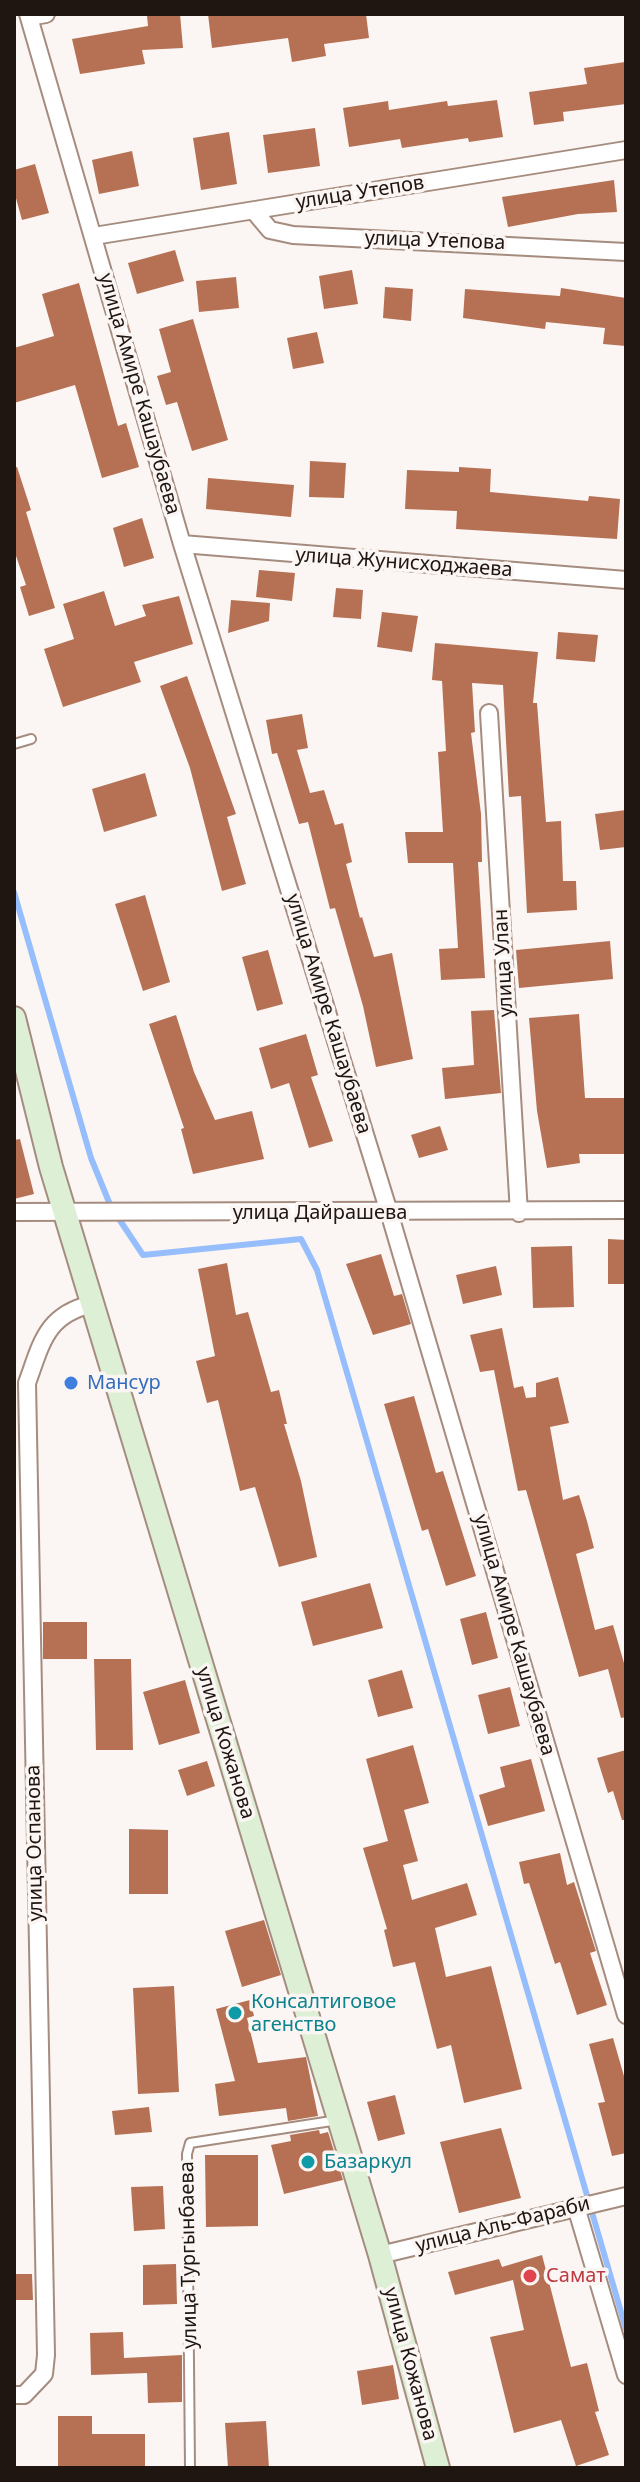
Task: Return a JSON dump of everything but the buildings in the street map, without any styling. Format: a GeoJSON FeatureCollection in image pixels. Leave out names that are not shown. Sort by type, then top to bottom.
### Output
{"type":"FeatureCollection","features":[{"type":"Feature","properties":{"kind":"main road","name":"улица Кожанова"},"geometry":{"type":"LineString","coordinates":[[14,1018],[92,1304],[380,2255],[438,2468]]}},
{"type":"Feature","properties":{"kind":"street","name":"улица Амире Кашаубаева"},"geometry":{"type":"LineString","coordinates":[[35,15],[182,544],[389,1212],[626,2015]]}},
{"type":"Feature","properties":{"kind":"street","name":"улица Утепов"},"geometry":{"type":"LineString","coordinates":[[94,236],[626,150]]}},
{"type":"Feature","properties":{"kind":"street","name":"улица Утепова"},"geometry":{"type":"LineString","coordinates":[[254,211],[258,221],[270,230],[293,235],[626,252]]}},
{"type":"Feature","properties":{"kind":"street","name":"улица Жунисходжаева"},"geometry":{"type":"LineString","coordinates":[[182,544],[626,580]]}},
{"type":"Feature","properties":{"kind":"street","name":"улица Улан"},"geometry":{"type":"LineString","coordinates":[[489,713],[519,1213]]}},
{"type":"Feature","properties":{"kind":"street","name":"улица Дайрашева"},"geometry":{"type":"LineString","coordinates":[[14,1212],[519,1213],[626,1210]]}},
{"type":"Feature","properties":{"kind":"street","name":"улица Оспанова"},"geometry":{"type":"LineString","coordinates":[[14,2395],[24,2395],[44,2374],[46,2355],[27,1383],[44,1335],[62,1313],[92,1304]]}},
{"type":"Feature","properties":{"kind":"street","name":"улица Аль-Фараби"},"geometry":{"type":"LineString","coordinates":[[380,2255],[626,2196]]}},
{"type":"Feature","properties":{"kind":"street"},"geometry":{"type":"LineString","coordinates":[[576,2207],[626,2375]]}},
{"type":"Feature","properties":{"kind":"lane"},"geometry":{"type":"LineString","coordinates":[[14,744],[31,739]]}},
{"type":"Feature","properties":{"kind":"lane","name":"улица Тургынбаева"},"geometry":{"type":"LineString","coordinates":[[190,2468],[187,2154],[190,2143],[338,2120]]}},
{"type":"Feature","properties":{"kind":"waterway"},"geometry":{"type":"LineString","coordinates":[[14,892],[91,1158],[111,1207],[143,1255],[301,1239],[317,1270],[626,2329]]}},
{"type":"Feature","properties":{"kind":"place","name":"Мансур"},"geometry":{"type":"Point","coordinates":[71,1383]}},
{"type":"Feature","properties":{"kind":"place","name":"Консалтиговое агенство"},"geometry":{"type":"Point","coordinates":[235,2013]}},
{"type":"Feature","properties":{"kind":"place","name":"Базаркул"},"geometry":{"type":"Point","coordinates":[308,2162]}},
{"type":"Feature","properties":{"kind":"place","name":"Самат"},"geometry":{"type":"Point","coordinates":[530,2276]}}]}
